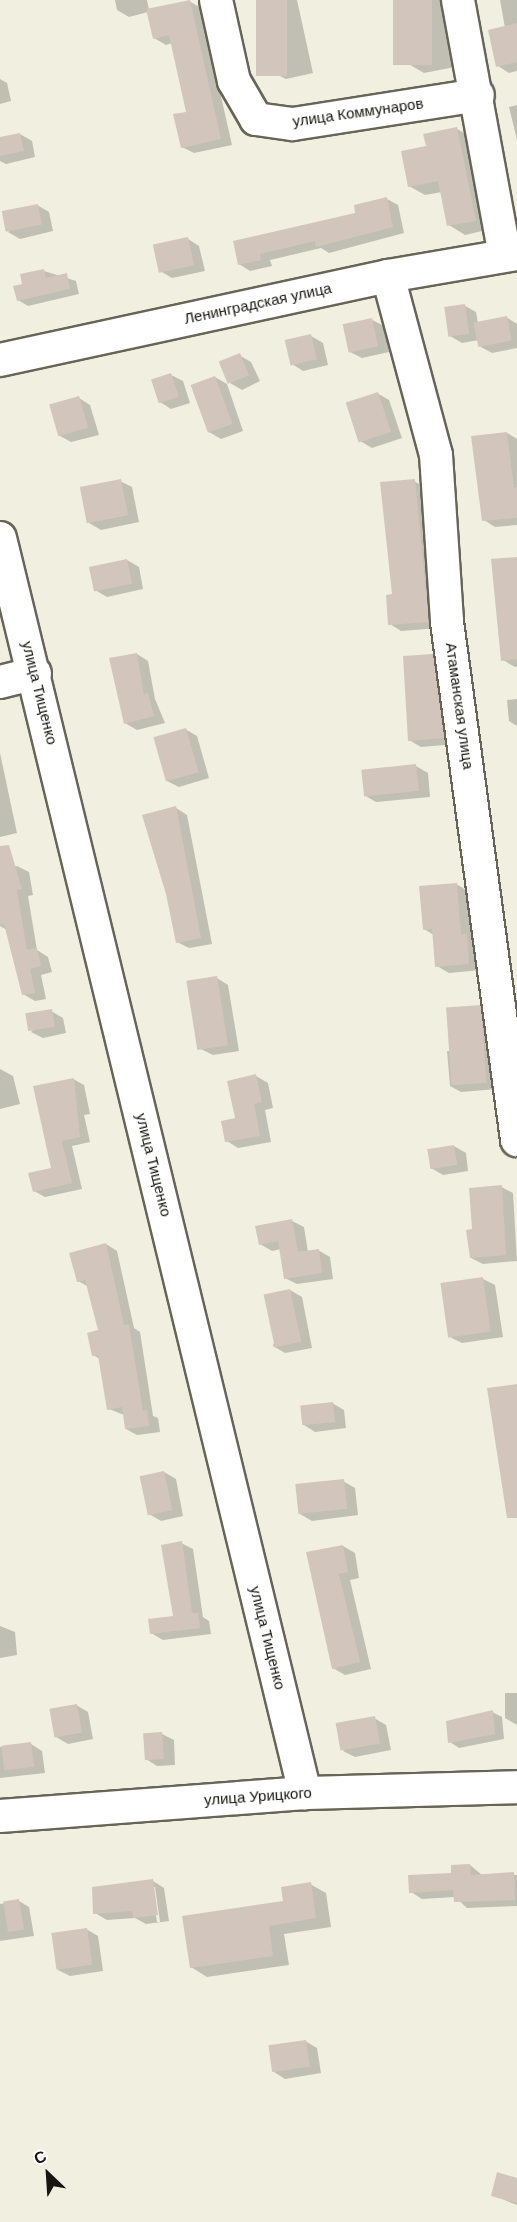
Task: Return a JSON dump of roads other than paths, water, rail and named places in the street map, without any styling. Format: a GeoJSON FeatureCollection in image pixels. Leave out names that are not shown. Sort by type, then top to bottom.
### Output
{"type":"FeatureCollection","features":[{"type":"Feature","properties":{"kind":"street","name":"улица Коммунаров"},"geometry":{"type":"LineString","coordinates":[[216,0],[234,81],[256,118],[293,124],[478,95]]}},
{"type":"Feature","properties":{"kind":"street"},"geometry":{"type":"LineString","coordinates":[[458,0],[511,255]]}},
{"type":"Feature","properties":{"kind":"street","name":"Ленинградская улица"},"geometry":{"type":"LineString","coordinates":[[0,360],[388,276],[511,255]]}},
{"type":"Feature","properties":{"kind":"street","name":"Атаманская улица"},"geometry":{"type":"LineString","coordinates":[[388,276],[436,455],[447,622],[517,1140]]}},
{"type":"Feature","properties":{"kind":"street","name":"улица Тищенко"},"geometry":{"type":"LineString","coordinates":[[0,538],[304,1793]]}},
{"type":"Feature","properties":{"kind":"street"},"geometry":{"type":"LineString","coordinates":[[0,682],[34,673]]}},
{"type":"Feature","properties":{"kind":"street","name":"улица Урицкого"},"geometry":{"type":"LineString","coordinates":[[0,1816],[304,1793],[517,1787]]}}]}
